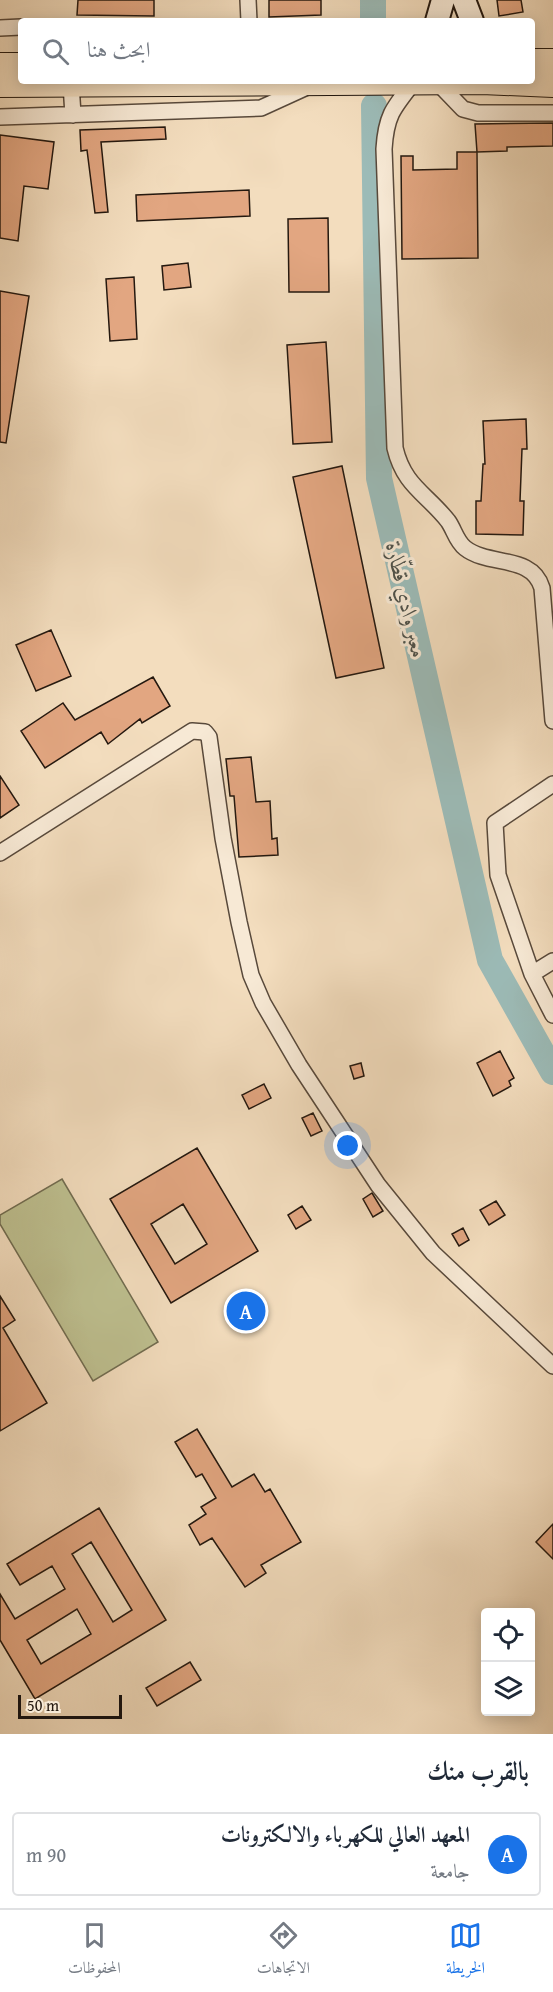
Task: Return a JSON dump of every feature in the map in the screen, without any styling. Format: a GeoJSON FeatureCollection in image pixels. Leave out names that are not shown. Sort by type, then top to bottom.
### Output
{"type":"FeatureCollection","features":[{"type":"Feature","properties":{"kind":"highway"},"geometry":{"type":"LineString","coordinates":[[535,70],[553,62]]}},
{"type":"Feature","properties":{"kind":"highway"},"geometry":{"type":"LineString","coordinates":[[0,66],[18,66]]}},
{"type":"Feature","properties":{"kind":"highway"},"geometry":{"type":"LineString","coordinates":[[535,76],[553,84]]}},
{"type":"Feature","properties":{"kind":"highway"},"geometry":{"type":"LineString","coordinates":[[0,84],[71,84]]}},
{"type":"Feature","properties":{"kind":"main road"},"geometry":{"type":"LineString","coordinates":[[450,5],[468,18]]}},
{"type":"Feature","properties":{"kind":"street"},"geometry":{"type":"LineString","coordinates":[[248,0],[249,18]]}},
{"type":"Feature","properties":{"kind":"street"},"geometry":{"type":"LineString","coordinates":[[0,27],[18,27]]}},
{"type":"Feature","properties":{"kind":"street"},"geometry":{"type":"LineString","coordinates":[[71,84],[73,115]]}},
{"type":"Feature","properties":{"kind":"street"},"geometry":{"type":"LineString","coordinates":[[0,117],[261,108],[313,84]]}},
{"type":"Feature","properties":{"kind":"street"},"geometry":{"type":"LineString","coordinates":[[424,84],[393,108],[386,124],[384,148],[395,448],[400,468],[416,490],[448,521],[465,548],[526,567],[538,577],[542,588],[553,721]]}},
{"type":"Feature","properties":{"kind":"street"},"geometry":{"type":"LineString","coordinates":[[426,84],[464,109],[478,112],[553,113]]}},
{"type":"Feature","properties":{"kind":"street"},"geometry":{"type":"LineString","coordinates":[[521,113],[525,84]]}},
{"type":"Feature","properties":{"kind":"street"},"geometry":{"type":"LineString","coordinates":[[0,853],[192,731],[205,732],[209,737],[222,838],[238,922],[251,975],[263,1003],[299,1065],[378,1185],[433,1253],[553,1366]]}},
{"type":"Feature","properties":{"kind":"street"},"geometry":{"type":"LineString","coordinates":[[553,784],[495,823],[498,875],[532,974],[553,1015]]}},
{"type":"Feature","properties":{"kind":"street"},"geometry":{"type":"LineString","coordinates":[[532,974],[553,961]]}},
{"type":"Feature","properties":{"kind":"green space"},"geometry":{"type":"Polygon","coordinates":[[[62,1179],[158,1342],[93,1381],[0,1224],[0,1215],[62,1179]]]}},
{"type":"Feature","properties":{"kind":"building"},"geometry":{"type":"Polygon","coordinates":[[[78,0],[154,0],[154,16],[77,15],[78,0]]]}},
{"type":"Feature","properties":{"kind":"building"},"geometry":{"type":"Polygon","coordinates":[[[269,0],[321,0],[321,15],[269,17],[269,0]]]}},
{"type":"Feature","properties":{"kind":"building"},"geometry":{"type":"Polygon","coordinates":[[[497,0],[521,0],[523,12],[499,16],[497,0]]]}},
{"type":"Feature","properties":{"kind":"building"},"geometry":{"type":"Polygon","coordinates":[[[553,123],[553,146],[507,147],[507,151],[477,152],[475,124],[553,123]]]}},
{"type":"Feature","properties":{"kind":"building"},"geometry":{"type":"Polygon","coordinates":[[[165,127],[166,139],[101,142],[108,212],[95,213],[87,150],[81,151],[80,130],[165,127]]]}},
{"type":"Feature","properties":{"kind":"building"},"geometry":{"type":"Polygon","coordinates":[[[0,135],[54,142],[48,189],[24,186],[18,241],[0,238],[0,135]]]}},
{"type":"Feature","properties":{"kind":"building"},"geometry":{"type":"Polygon","coordinates":[[[457,152],[477,152],[478,258],[402,259],[401,156],[413,156],[413,170],[457,169],[457,152]]]}},
{"type":"Feature","properties":{"kind":"building"},"geometry":{"type":"Polygon","coordinates":[[[249,190],[250,216],[137,221],[136,195],[249,190]]]}},
{"type":"Feature","properties":{"kind":"building"},"geometry":{"type":"Polygon","coordinates":[[[328,218],[329,292],[289,292],[288,219],[328,218]]]}},
{"type":"Feature","properties":{"kind":"building"},"geometry":{"type":"Polygon","coordinates":[[[188,263],[191,287],[164,290],[162,266],[188,263]]]}},
{"type":"Feature","properties":{"kind":"building"},"geometry":{"type":"Polygon","coordinates":[[[134,277],[137,339],[110,341],[106,279],[134,277]]]}},
{"type":"Feature","properties":{"kind":"building"},"geometry":{"type":"Polygon","coordinates":[[[0,291],[29,296],[6,443],[0,442],[0,291]]]}},
{"type":"Feature","properties":{"kind":"building"},"geometry":{"type":"Polygon","coordinates":[[[326,342],[332,442],[293,444],[287,345],[326,342]]]}},
{"type":"Feature","properties":{"kind":"building"},"geometry":{"type":"Polygon","coordinates":[[[526,419],[527,449],[522,449],[520,501],[524,501],[523,535],[476,534],[476,501],[481,501],[483,464],[485,464],[483,421],[526,419]]]}},
{"type":"Feature","properties":{"kind":"building"},"geometry":{"type":"Polygon","coordinates":[[[342,466],[384,668],[336,678],[293,477],[342,466]]]}},
{"type":"Feature","properties":{"kind":"building"},"geometry":{"type":"Polygon","coordinates":[[[51,630],[71,676],[36,691],[16,645],[51,630]]]}},
{"type":"Feature","properties":{"kind":"building"},"geometry":{"type":"Polygon","coordinates":[[[153,677],[170,706],[142,723],[140,719],[108,744],[101,732],[45,768],[21,731],[63,703],[75,720],[153,677]]]}},
{"type":"Feature","properties":{"kind":"building"},"geometry":{"type":"Polygon","coordinates":[[[251,757],[256,802],[270,801],[272,839],[277,838],[278,855],[239,857],[234,796],[230,796],[226,759],[251,757]]]}},
{"type":"Feature","properties":{"kind":"building"},"geometry":{"type":"Polygon","coordinates":[[[0,776],[19,805],[0,818],[0,776]]]}},
{"type":"Feature","properties":{"kind":"building"},"geometry":{"type":"Polygon","coordinates":[[[500,1051],[514,1078],[509,1081],[511,1086],[493,1096],[477,1063],[500,1051]]]}},
{"type":"Feature","properties":{"kind":"building"},"geometry":{"type":"Polygon","coordinates":[[[361,1063],[364,1076],[354,1079],[350,1066],[361,1063]]]}},
{"type":"Feature","properties":{"kind":"building"},"geometry":{"type":"Polygon","coordinates":[[[264,1084],[271,1098],[249,1109],[242,1095],[264,1084]]]}},
{"type":"Feature","properties":{"kind":"building"},"geometry":{"type":"Polygon","coordinates":[[[313,1113],[322,1131],[311,1136],[302,1118],[313,1113]]]}},
{"type":"Feature","properties":{"kind":"building"},"geometry":{"type":"Polygon","coordinates":[[[197,1148],[258,1251],[171,1303],[110,1199],[197,1148]],[[183,1204],[151,1224],[175,1264],[207,1244],[183,1204]]]}},
{"type":"Feature","properties":{"kind":"building"},"geometry":{"type":"Polygon","coordinates":[[[372,1193],[383,1211],[373,1217],[363,1199],[372,1193]]]}},
{"type":"Feature","properties":{"kind":"building"},"geometry":{"type":"Polygon","coordinates":[[[496,1201],[505,1215],[489,1225],[480,1210],[496,1201]]]}},
{"type":"Feature","properties":{"kind":"building"},"geometry":{"type":"Polygon","coordinates":[[[302,1206],[311,1220],[296,1229],[288,1215],[302,1206]]]}},
{"type":"Feature","properties":{"kind":"building"},"geometry":{"type":"Polygon","coordinates":[[[463,1228],[469,1240],[459,1246],[452,1234],[463,1228]]]}},
{"type":"Feature","properties":{"kind":"building"},"geometry":{"type":"Polygon","coordinates":[[[0,1296],[15,1320],[3,1328],[47,1403],[0,1431],[0,1296]]]}},
{"type":"Feature","properties":{"kind":"building"},"geometry":{"type":"Polygon","coordinates":[[[197,1429],[232,1487],[254,1474],[265,1492],[270,1489],[301,1542],[261,1565],[266,1573],[245,1587],[212,1538],[200,1545],[189,1525],[206,1514],[201,1507],[216,1498],[202,1474],[196,1477],[175,1442],[197,1429]]]}},
{"type":"Feature","properties":{"kind":"building"},"geometry":{"type":"Polygon","coordinates":[[[99,1508],[166,1620],[35,1699],[0,1640],[0,1594],[15,1619],[65,1589],[52,1566],[20,1585],[7,1564],[99,1508]],[[91,1542],[72,1554],[113,1622],[132,1610],[91,1542]],[[77,1609],[27,1640],[41,1664],[91,1634],[77,1609]]]}},
{"type":"Feature","properties":{"kind":"building"},"geometry":{"type":"Polygon","coordinates":[[[553,1524],[553,1559],[536,1542],[553,1524]]]}},
{"type":"Feature","properties":{"kind":"building"},"geometry":{"type":"Polygon","coordinates":[[[190,1662],[201,1680],[157,1706],[146,1688],[190,1662]]]}},
{"type":"Feature","properties":{"kind":"waterway","name":"معبر وادي قطّارة"},"geometry":{"type":"LineString","coordinates":[[373,0],[373,18]]}},
{"type":"Feature","properties":{"kind":"waterway","name":"معبر وادي قطّارة"},"geometry":{"type":"LineString","coordinates":[[374,106],[379,478],[490,960],[553,1072]]}},
{"type":"Feature","properties":{"kind":"place","name":"المعهد العالي للكهرباء والالكترونات"},"geometry":{"type":"Point","coordinates":[246,1311]}}]}
